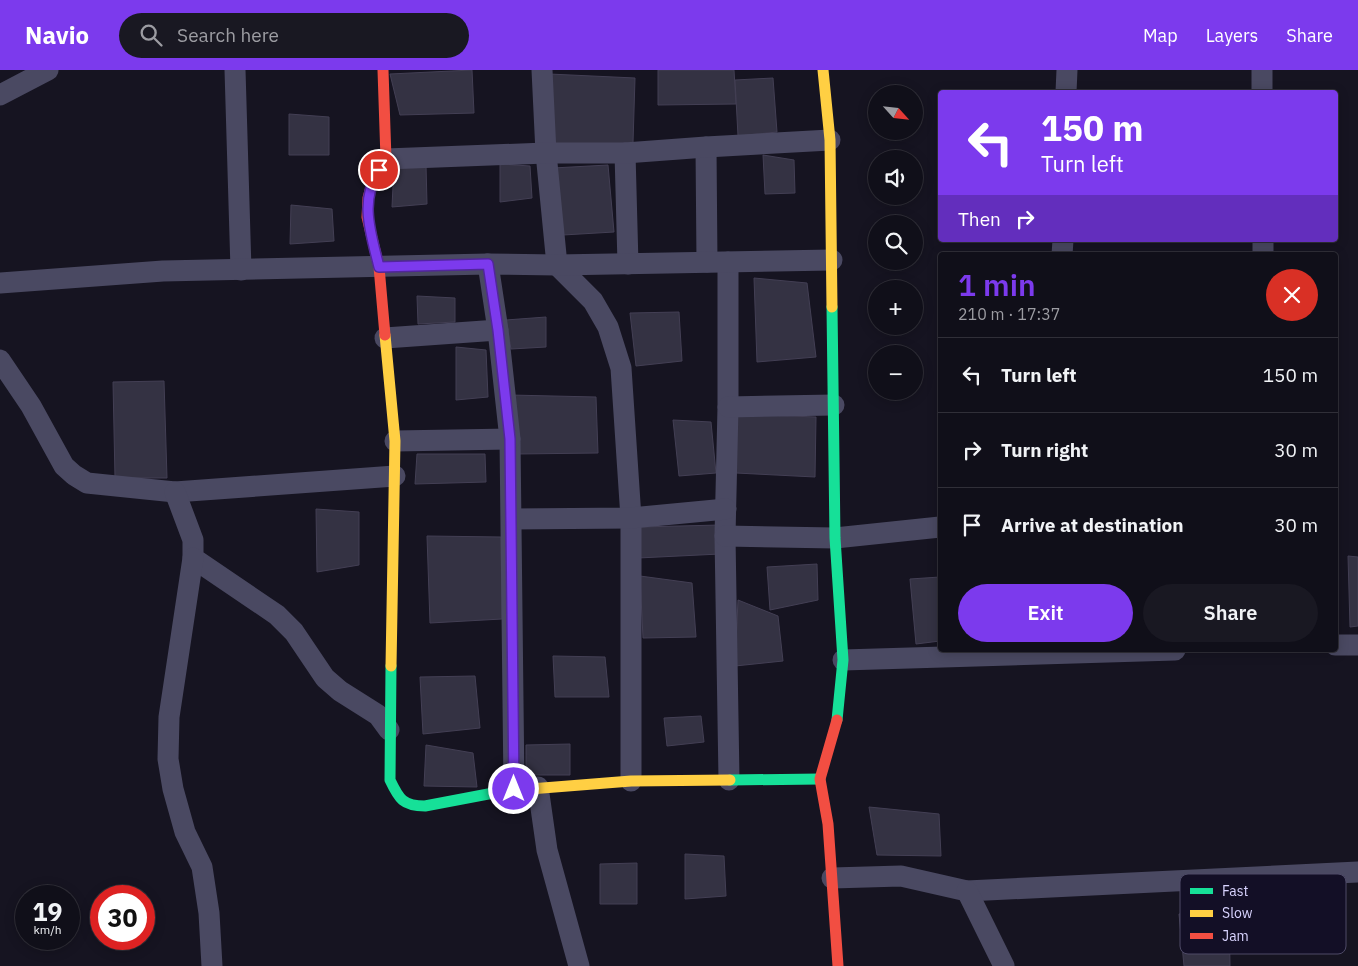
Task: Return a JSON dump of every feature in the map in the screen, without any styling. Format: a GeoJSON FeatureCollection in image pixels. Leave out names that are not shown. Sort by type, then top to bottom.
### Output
{"type":"FeatureCollection","features":[{"type":"Feature","properties":{"kind":"street"},"geometry":{"type":"LineString","coordinates":[[0,95],[48,70]]}},
{"type":"Feature","properties":{"kind":"street"},"geometry":{"type":"LineString","coordinates":[[235,70],[242,270]]}},
{"type":"Feature","properties":{"kind":"street"},"geometry":{"type":"LineString","coordinates":[[383,70],[386,160],[373,180],[367,217],[379,267],[395,441],[389,730],[390,780],[396,793],[404,803],[425,806],[514,789],[538,787],[631,782],[820,779]]}},
{"type":"Feature","properties":{"kind":"street"},"geometry":{"type":"LineString","coordinates":[[542,70],[546,153],[557,265],[593,301],[608,327],[621,368],[631,518],[631,782]]}},
{"type":"Feature","properties":{"kind":"street"},"geometry":{"type":"LineString","coordinates":[[823,70],[830,140],[835,538],[843,660],[838,717],[820,779],[828,824],[838,966]]}},
{"type":"Feature","properties":{"kind":"street"},"geometry":{"type":"LineString","coordinates":[[1066,90],[1067,70]]}},
{"type":"Feature","properties":{"kind":"street"},"geometry":{"type":"LineString","coordinates":[[1262,70],[1262,90]]}},
{"type":"Feature","properties":{"kind":"street"},"geometry":{"type":"LineString","coordinates":[[386,160],[546,153],[625,153],[706,146],[830,140]]}},
{"type":"Feature","properties":{"kind":"street"},"geometry":{"type":"LineString","coordinates":[[706,146],[728,407],[725,536],[729,780]]}},
{"type":"Feature","properties":{"kind":"street"},"geometry":{"type":"LineString","coordinates":[[625,153],[628,264]]}},
{"type":"Feature","properties":{"kind":"street"},"geometry":{"type":"LineString","coordinates":[[0,283],[163,272],[488,264],[557,265],[832,260]]}},
{"type":"Feature","properties":{"kind":"street"},"geometry":{"type":"LineString","coordinates":[[488,264],[498,330],[510,439],[514,789]]}},
{"type":"Feature","properties":{"kind":"street"},"geometry":{"type":"LineString","coordinates":[[385,338],[498,330]]}},
{"type":"Feature","properties":{"kind":"street"},"geometry":{"type":"LineString","coordinates":[[0,360],[31,406],[64,466],[87,483],[174,492],[395,476]]}},
{"type":"Feature","properties":{"kind":"street"},"geometry":{"type":"LineString","coordinates":[[728,407],[834,405]]}},
{"type":"Feature","properties":{"kind":"street"},"geometry":{"type":"LineString","coordinates":[[395,441],[510,439]]}},
{"type":"Feature","properties":{"kind":"street"},"geometry":{"type":"LineString","coordinates":[[174,492],[192,540],[193,558],[170,707],[168,759],[173,789],[185,832],[202,867],[209,913],[212,966]]}},
{"type":"Feature","properties":{"kind":"street"},"geometry":{"type":"LineString","coordinates":[[512,519],[631,518],[726,509]]}},
{"type":"Feature","properties":{"kind":"street"},"geometry":{"type":"LineString","coordinates":[[725,536],[835,538],[938,527]]}},
{"type":"Feature","properties":{"kind":"street"},"geometry":{"type":"LineString","coordinates":[[193,558],[277,615],[294,632],[325,678],[340,691],[378,715],[389,730]]}},
{"type":"Feature","properties":{"kind":"street"},"geometry":{"type":"LineString","coordinates":[[1338,645],[1358,644]]}},
{"type":"Feature","properties":{"kind":"street"},"geometry":{"type":"LineString","coordinates":[[843,660],[1052,652]]}},
{"type":"Feature","properties":{"kind":"street"},"geometry":{"type":"LineString","coordinates":[[538,787],[547,850],[579,966]]}},
{"type":"Feature","properties":{"kind":"street"},"geometry":{"type":"LineString","coordinates":[[1317,874],[1358,872]]}},
{"type":"Feature","properties":{"kind":"street"},"geometry":{"type":"LineString","coordinates":[[832,878],[900,876],[967,891],[1180,881]]}},
{"type":"Feature","properties":{"kind":"street"},"geometry":{"type":"LineString","coordinates":[[967,891],[1004,966]]}},
{"type":"Feature","properties":{"kind":"building"},"geometry":{"type":"Polygon","coordinates":[[[472,70],[474,113],[400,115],[390,74],[472,70]]]}},
{"type":"Feature","properties":{"kind":"building"},"geometry":{"type":"Polygon","coordinates":[[[658,70],[734,70],[736,104],[658,105],[658,70]]]}},
{"type":"Feature","properties":{"kind":"building"},"geometry":{"type":"Polygon","coordinates":[[[549,74],[635,78],[633,143],[551,146],[549,74]]]}},
{"type":"Feature","properties":{"kind":"building"},"geometry":{"type":"Polygon","coordinates":[[[773,78],[777,132],[738,136],[735,80],[773,78]]]}},
{"type":"Feature","properties":{"kind":"building"},"geometry":{"type":"Polygon","coordinates":[[[289,114],[329,117],[329,155],[289,155],[289,114]]]}},
{"type":"Feature","properties":{"kind":"building"},"geometry":{"type":"Polygon","coordinates":[[[763,155],[794,160],[795,193],[765,194],[763,155]]]}},
{"type":"Feature","properties":{"kind":"building"},"geometry":{"type":"Polygon","coordinates":[[[500,164],[530,166],[532,198],[500,202],[500,164]]]}},
{"type":"Feature","properties":{"kind":"building"},"geometry":{"type":"Polygon","coordinates":[[[394,165],[426,165],[427,204],[392,207],[394,165]]]}},
{"type":"Feature","properties":{"kind":"building"},"geometry":{"type":"Polygon","coordinates":[[[608,165],[614,232],[563,235],[553,168],[608,165]]]}},
{"type":"Feature","properties":{"kind":"building"},"geometry":{"type":"Polygon","coordinates":[[[291,205],[332,209],[334,241],[290,244],[291,205]]]}},
{"type":"Feature","properties":{"kind":"building"},"geometry":{"type":"Polygon","coordinates":[[[754,278],[807,283],[816,357],[757,362],[754,278]]]}},
{"type":"Feature","properties":{"kind":"building"},"geometry":{"type":"Polygon","coordinates":[[[417,296],[455,298],[455,322],[418,324],[417,296]]]}},
{"type":"Feature","properties":{"kind":"building"},"geometry":{"type":"Polygon","coordinates":[[[679,312],[682,361],[636,366],[630,313],[679,312]]]}},
{"type":"Feature","properties":{"kind":"building"},"geometry":{"type":"Polygon","coordinates":[[[546,317],[546,347],[511,349],[506,320],[546,317]]]}},
{"type":"Feature","properties":{"kind":"building"},"geometry":{"type":"Polygon","coordinates":[[[456,347],[486,350],[488,397],[456,400],[456,347]]]}},
{"type":"Feature","properties":{"kind":"building"},"geometry":{"type":"Polygon","coordinates":[[[164,381],[167,478],[115,478],[113,382],[164,381]]]}},
{"type":"Feature","properties":{"kind":"building"},"geometry":{"type":"Polygon","coordinates":[[[510,395],[596,397],[598,453],[517,454],[510,395]]]}},
{"type":"Feature","properties":{"kind":"building"},"geometry":{"type":"Polygon","coordinates":[[[736,414],[816,417],[815,477],[736,473],[736,414]]]}},
{"type":"Feature","properties":{"kind":"building"},"geometry":{"type":"Polygon","coordinates":[[[673,420],[711,422],[716,473],[679,476],[673,420]]]}},
{"type":"Feature","properties":{"kind":"building"},"geometry":{"type":"Polygon","coordinates":[[[417,454],[485,454],[486,482],[415,484],[417,454]]]}},
{"type":"Feature","properties":{"kind":"building"},"geometry":{"type":"Polygon","coordinates":[[[316,509],[359,512],[359,565],[317,572],[316,509]]]}},
{"type":"Feature","properties":{"kind":"building"},"geometry":{"type":"Polygon","coordinates":[[[720,525],[720,554],[638,558],[639,527],[720,525]]]}},
{"type":"Feature","properties":{"kind":"building"},"geometry":{"type":"Polygon","coordinates":[[[427,536],[501,537],[502,619],[430,623],[427,536]]]}},
{"type":"Feature","properties":{"kind":"building"},"geometry":{"type":"Polygon","coordinates":[[[1348,556],[1358,557],[1358,626],[1350,627],[1348,556]]]}},
{"type":"Feature","properties":{"kind":"building"},"geometry":{"type":"Polygon","coordinates":[[[817,564],[818,600],[770,610],[767,567],[817,564]]]}},
{"type":"Feature","properties":{"kind":"building"},"geometry":{"type":"Polygon","coordinates":[[[640,576],[692,583],[696,637],[643,638],[640,576]]]}},
{"type":"Feature","properties":{"kind":"building"},"geometry":{"type":"Polygon","coordinates":[[[938,577],[938,641],[916,644],[910,579],[938,577]]]}},
{"type":"Feature","properties":{"kind":"building"},"geometry":{"type":"Polygon","coordinates":[[[738,600],[778,616],[783,661],[735,666],[738,600]]]}},
{"type":"Feature","properties":{"kind":"building"},"geometry":{"type":"Polygon","coordinates":[[[553,656],[605,657],[609,697],[555,697],[553,656]]]}},
{"type":"Feature","properties":{"kind":"building"},"geometry":{"type":"Polygon","coordinates":[[[475,676],[480,728],[423,734],[420,677],[475,676]]]}},
{"type":"Feature","properties":{"kind":"building"},"geometry":{"type":"Polygon","coordinates":[[[701,716],[704,742],[667,746],[664,718],[701,716]]]}},
{"type":"Feature","properties":{"kind":"building"},"geometry":{"type":"Polygon","coordinates":[[[570,744],[570,775],[526,775],[526,745],[570,744]]]}},
{"type":"Feature","properties":{"kind":"building"},"geometry":{"type":"Polygon","coordinates":[[[426,745],[473,753],[477,787],[424,786],[426,745]]]}},
{"type":"Feature","properties":{"kind":"building"},"geometry":{"type":"Polygon","coordinates":[[[869,807],[939,814],[941,856],[877,855],[869,807]]]}},
{"type":"Feature","properties":{"kind":"building"},"geometry":{"type":"Polygon","coordinates":[[[685,854],[724,856],[726,896],[685,899],[685,854]]]}},
{"type":"Feature","properties":{"kind":"building"},"geometry":{"type":"Polygon","coordinates":[[[637,863],[637,904],[600,904],[600,864],[637,863]]]}},
{"type":"Feature","properties":{"kind":"building"},"geometry":{"type":"Polygon","coordinates":[[[1183,954],[1230,954],[1230,966],[1184,966],[1183,954]]]}},
{"type":"Feature","properties":{"kind":"traffic: fast"},"geometry":{"type":"LineString","coordinates":[[832,307],[835,538],[843,660],[837,720]]}},
{"type":"Feature","properties":{"kind":"traffic: fast"},"geometry":{"type":"LineString","coordinates":[[391,666],[390,780],[399,797],[412,805],[425,806],[504,791]]}},
{"type":"Feature","properties":{"kind":"traffic: fast"},"geometry":{"type":"LineString","coordinates":[[730,780],[820,779]]}},
{"type":"Feature","properties":{"kind":"traffic: slow"},"geometry":{"type":"LineString","coordinates":[[823,70],[830,140],[832,307]]}},
{"type":"Feature","properties":{"kind":"traffic: slow"},"geometry":{"type":"LineString","coordinates":[[385,335],[395,441],[391,666]]}},
{"type":"Feature","properties":{"kind":"traffic: slow"},"geometry":{"type":"LineString","coordinates":[[504,791],[631,781],[730,780]]}},
{"type":"Feature","properties":{"kind":"traffic: jam"},"geometry":{"type":"LineString","coordinates":[[383,70],[386,159],[373,180],[368,198],[367,217],[379,267],[385,335]]}},
{"type":"Feature","properties":{"kind":"traffic: jam"},"geometry":{"type":"LineString","coordinates":[[837,720],[820,779],[828,824],[838,966]]}},
{"type":"Feature","properties":{"kind":"route"},"geometry":{"type":"LineString","coordinates":[[379,170],[373,180],[368,198],[367,217],[379,267],[488,264],[498,330],[510,439],[514,789]]}}]}
